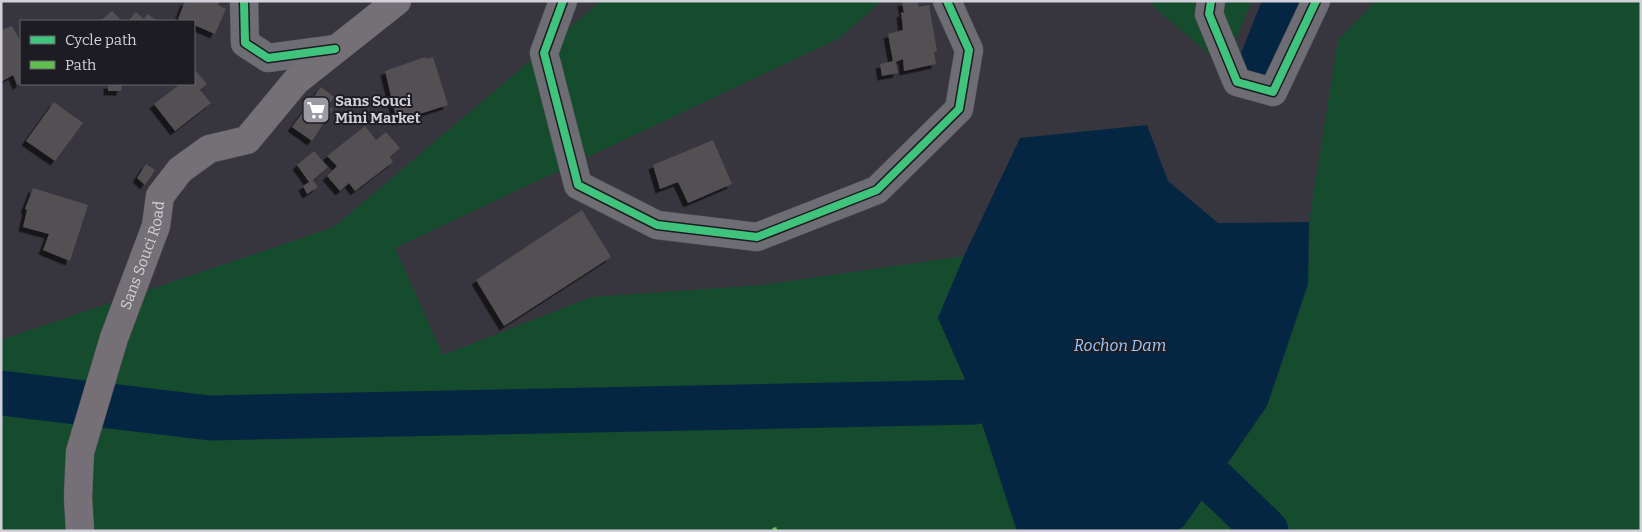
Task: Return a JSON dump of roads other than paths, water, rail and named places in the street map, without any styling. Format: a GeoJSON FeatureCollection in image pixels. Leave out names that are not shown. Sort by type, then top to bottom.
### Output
{"type":"FeatureCollection","features":[{"type":"Feature","properties":{"kind":"main road","name":"Sans Souci Road"},"geometry":{"type":"LineString","coordinates":[[80,531],[78,498],[80,452],[114,338],[156,226],[160,196],[180,170],[209,149],[247,140],[274,110],[296,81],[335,48],[398,1]]}},
{"type":"Feature","properties":{"kind":"street"},"geometry":{"type":"LineString","coordinates":[[244,1],[245,42],[268,58],[335,48]]}},
{"type":"Feature","properties":{"kind":"street"},"geometry":{"type":"LineString","coordinates":[[563,1],[544,53],[578,185],[657,225],[758,237],[877,190],[959,109],[969,50],[947,1]]}},
{"type":"Feature","properties":{"kind":"street"},"geometry":{"type":"LineString","coordinates":[[1212,1],[1209,14],[1237,82],[1273,92],[1316,1]]}},
{"type":"Feature","properties":{"kind":"water","name":"Rochon Dam"},"geometry":{"type":"Polygon","coordinates":[[[1147,125],[1168,181],[1218,223],[1309,222],[1308,284],[1267,406],[1184,526],[1176,531],[1017,531],[975,402],[938,318],[964,256],[1020,138],[1147,125]]]}},
{"type":"Feature","properties":{"kind":"waterway"},"geometry":{"type":"LineString","coordinates":[[1263,59],[1286,1]]}},
{"type":"Feature","properties":{"kind":"waterway"},"geometry":{"type":"LineString","coordinates":[[1,393],[210,418],[975,402]]}},
{"type":"Feature","properties":{"kind":"waterway"},"geometry":{"type":"LineString","coordinates":[[1215,482],[1266,531]]}},
{"type":"Feature","properties":{"kind":"place","name":"Sans Souci Mini Market"},"geometry":{"type":"Point","coordinates":[316,110]}}]}
